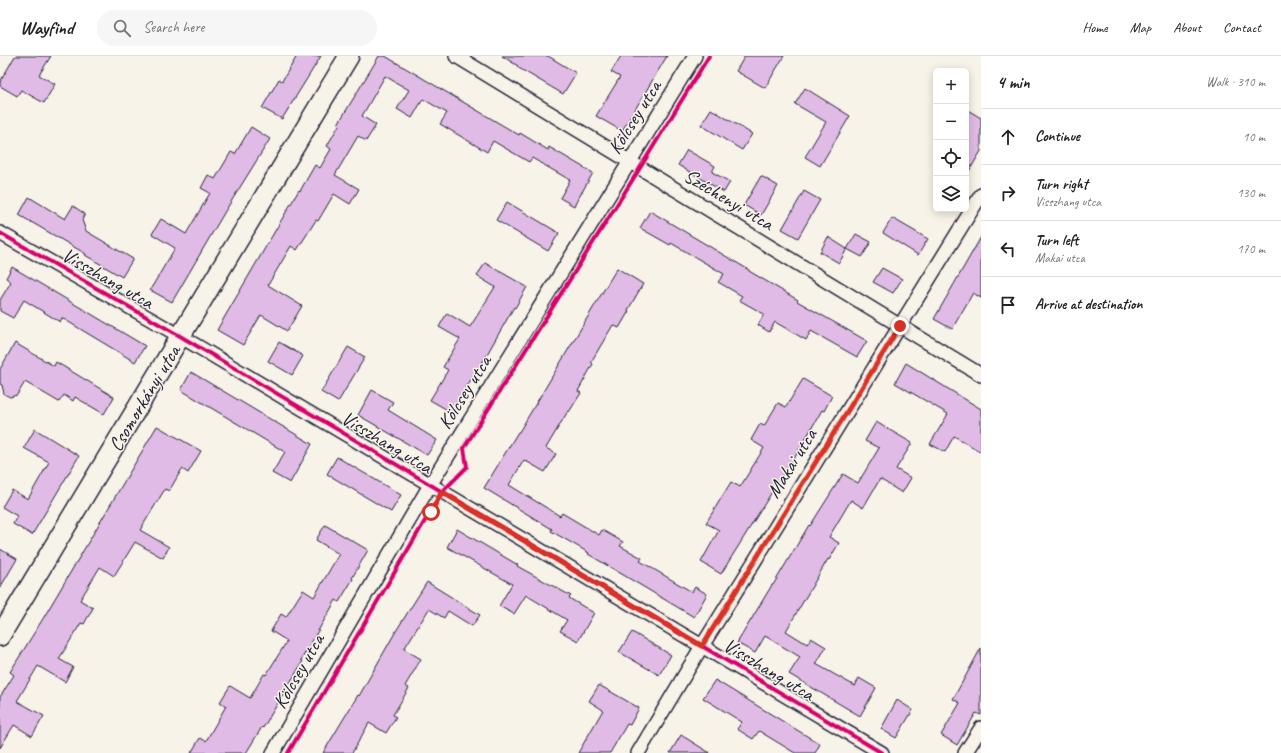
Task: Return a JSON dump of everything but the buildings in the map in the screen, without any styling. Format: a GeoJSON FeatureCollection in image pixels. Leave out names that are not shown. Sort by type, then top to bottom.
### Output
{"type":"FeatureCollection","features":[{"type":"Feature","properties":{"kind":"street","name":"Csomorkányi utca"},"geometry":{"type":"LineString","coordinates":[[0,636],[349,56]]}},
{"type":"Feature","properties":{"kind":"street","name":"Széchenyi utca"},"geometry":{"type":"LineString","coordinates":[[456,56],[981,375]]}},
{"type":"Feature","properties":{"kind":"street","name":"Kölcsey utca"},"geometry":{"type":"LineString","coordinates":[[273,753],[430,485],[695,56]]}},
{"type":"Feature","properties":{"kind":"street","name":"Makai utca"},"geometry":{"type":"LineString","coordinates":[[638,753],[702,646],[981,195]]}},
{"type":"Feature","properties":{"kind":"street","name":"Visszhang utca"},"geometry":{"type":"LineString","coordinates":[[0,233],[180,336],[882,753]]}},
{"type":"Feature","properties":{"kind":"street"},"geometry":{"type":"LineString","coordinates":[[965,753],[981,728]]}},
{"type":"Feature","properties":{"kind":"cycle path"},"geometry":{"type":"LineString","coordinates":[[288,753],[442,492],[467,467],[464,448],[709,56]]}},
{"type":"Feature","properties":{"kind":"cycle path"},"geometry":{"type":"LineString","coordinates":[[0,233],[180,336],[882,753]]}},
{"type":"Feature","properties":{"kind":"route"},"geometry":{"type":"LineString","coordinates":[[431,512],[442,492],[702,646],[900,326]]}}]}
